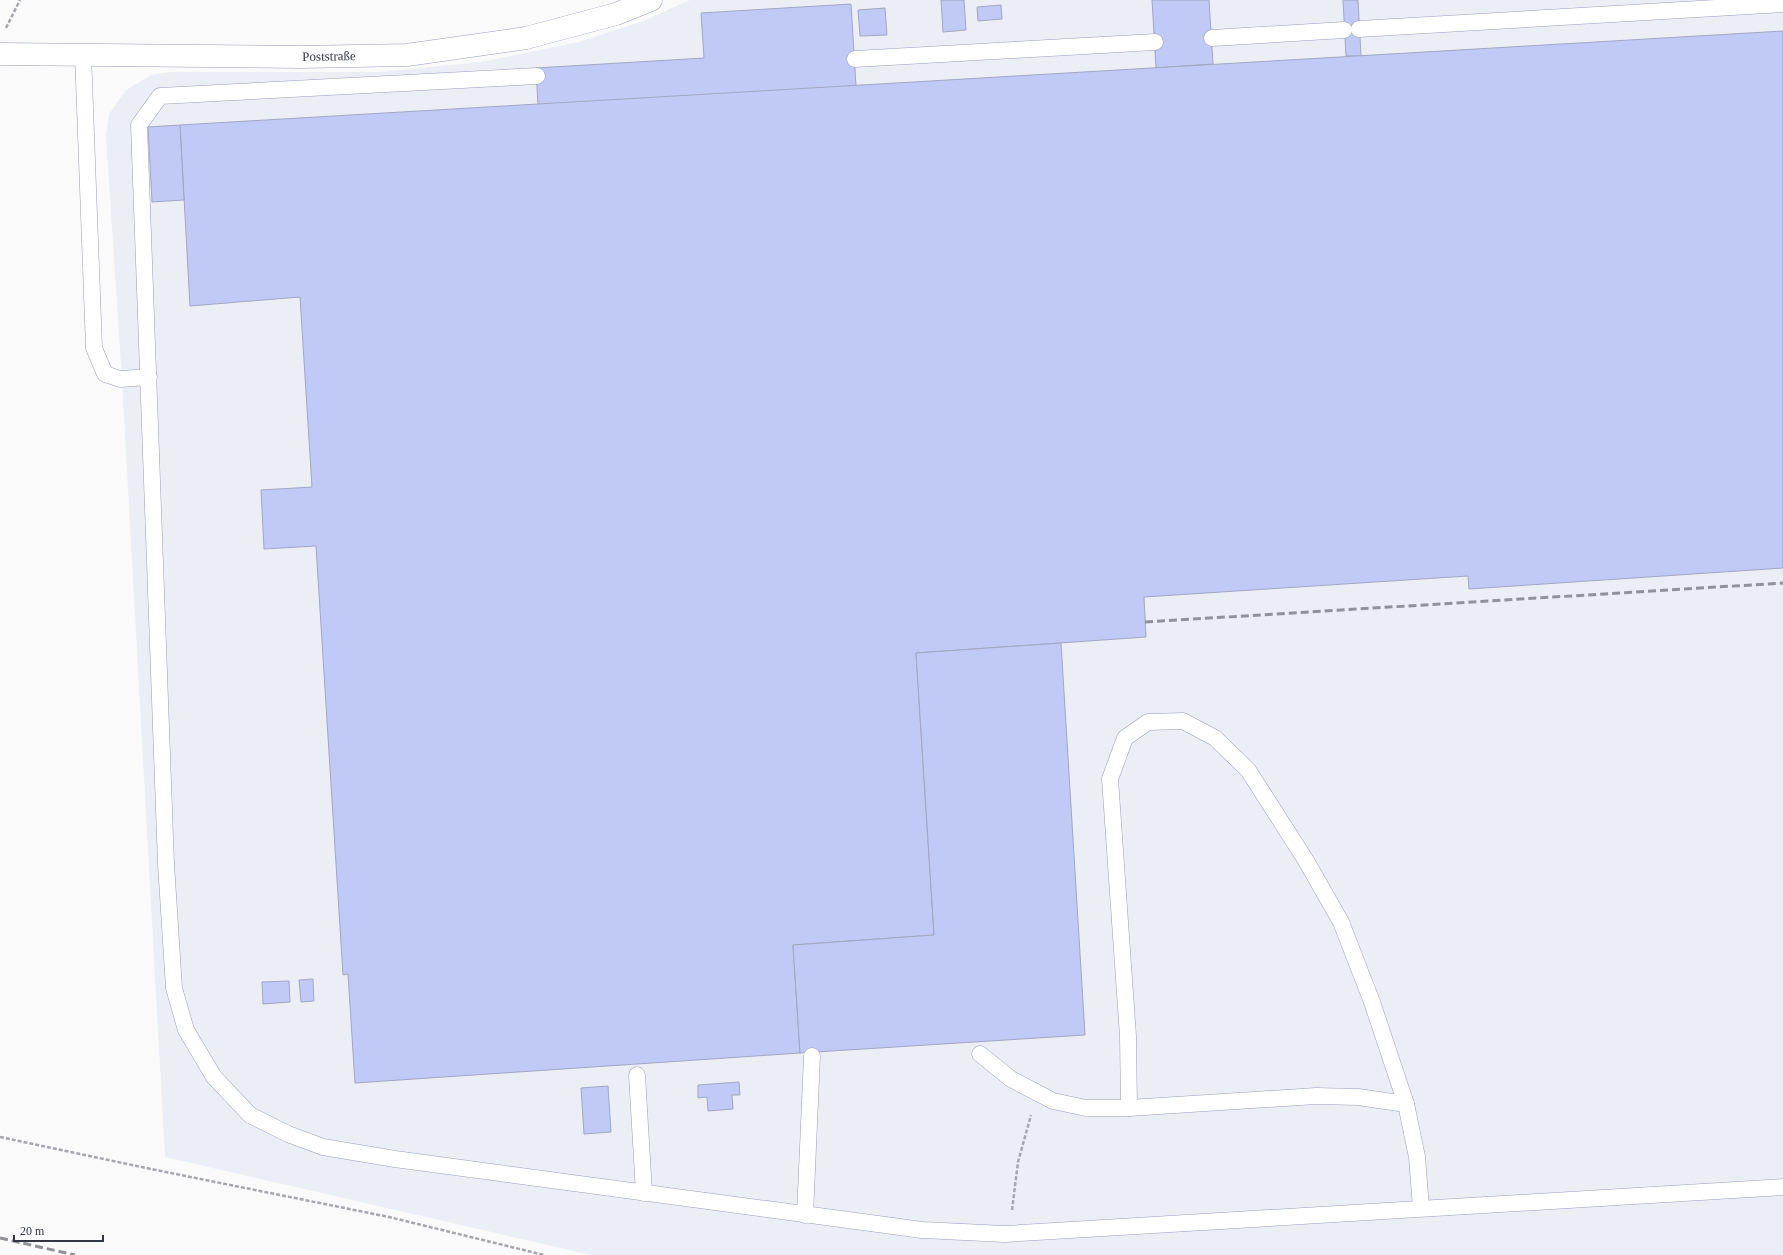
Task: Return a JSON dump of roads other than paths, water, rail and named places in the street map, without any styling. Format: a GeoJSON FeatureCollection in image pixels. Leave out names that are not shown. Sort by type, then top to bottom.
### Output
{"type":"FeatureCollection","features":[{"type":"Feature","properties":{"kind":"street","name":"Poststraße"},"geometry":{"type":"LineString","coordinates":[[2,43],[84,54],[301,57],[407,55],[526,38],[616,14],[651,0]]}},
{"type":"Feature","properties":{"kind":"lane"},"geometry":{"type":"LineString","coordinates":[[1212,38],[1783,4]]}},
{"type":"Feature","properties":{"kind":"lane"},"geometry":{"type":"LineString","coordinates":[[855,59],[1155,42]]}},
{"type":"Feature","properties":{"kind":"lane"},"geometry":{"type":"LineString","coordinates":[[84,54],[94,348],[105,374],[120,379],[149,377]]}},
{"type":"Feature","properties":{"kind":"lane"},"geometry":{"type":"LineString","coordinates":[[537,76],[160,96],[140,125],[166,864],[174,988],[186,1030],[214,1077],[250,1114],[288,1134],[323,1147],[395,1159],[922,1230],[1005,1234],[1421,1208],[1783,1188]]}},
{"type":"Feature","properties":{"kind":"lane"},"geometry":{"type":"LineString","coordinates":[[1129,1108],[1128,1036],[1110,779],[1126,738],[1148,722],[1183,721],[1215,738],[1248,770],[1305,859],[1341,922],[1372,1002],[1406,1104],[1417,1157],[1421,1208]]}},
{"type":"Feature","properties":{"kind":"lane"},"geometry":{"type":"LineString","coordinates":[[980,1054],[1012,1079],[1053,1101],[1086,1108],[1129,1108],[1316,1096],[1358,1097],[1406,1104]]}},
{"type":"Feature","properties":{"kind":"lane"},"geometry":{"type":"LineString","coordinates":[[805,1215],[812,1056]]}},
{"type":"Feature","properties":{"kind":"lane"},"geometry":{"type":"LineString","coordinates":[[637,1075],[644,1193]]}},
{"type":"Feature","properties":{"kind":"railway"},"geometry":{"type":"LineString","coordinates":[[1145,622],[1783,583]]}},
{"type":"Feature","properties":{"kind":"railway"},"geometry":{"type":"LineString","coordinates":[[0,1238],[75,1255]]}}]}
